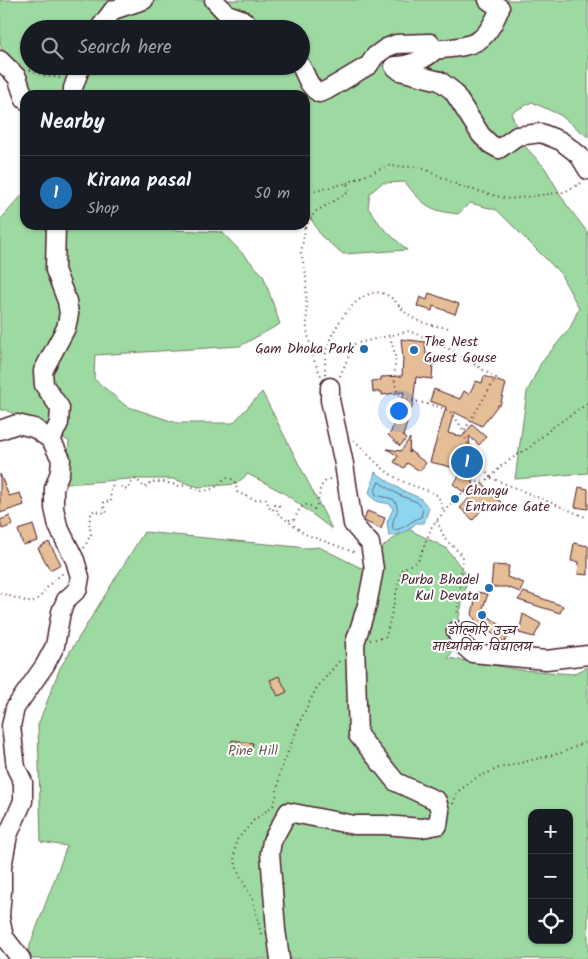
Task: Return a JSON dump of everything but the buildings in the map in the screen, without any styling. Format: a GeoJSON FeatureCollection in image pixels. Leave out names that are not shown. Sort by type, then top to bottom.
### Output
{"type":"FeatureCollection","features":[{"type":"Feature","properties":{"kind":"street"},"geometry":{"type":"LineString","coordinates":[[106,20],[113,10],[144,0]]}},
{"type":"Feature","properties":{"kind":"street"},"geometry":{"type":"LineString","coordinates":[[214,0],[228,14],[241,20]]}},
{"type":"Feature","properties":{"kind":"street"},"geometry":{"type":"LineString","coordinates":[[488,0],[500,8],[493,25],[485,36],[470,46],[436,50],[412,63],[404,66],[394,66],[400,71],[440,81],[453,91],[481,135],[490,144],[499,149],[518,136],[541,133],[562,141],[579,155],[588,170]]}},
{"type":"Feature","properties":{"kind":"street"},"geometry":{"type":"LineString","coordinates":[[304,75],[313,89],[319,93],[363,69],[369,65],[375,56],[396,44],[430,43],[436,50]]}},
{"type":"Feature","properties":{"kind":"street"},"geometry":{"type":"LineString","coordinates":[[0,60],[17,77],[22,90]]}},
{"type":"Feature","properties":{"kind":"street"},"geometry":{"type":"LineString","coordinates":[[74,90],[78,75]]}},
{"type":"Feature","properties":{"kind":"street"},"geometry":{"type":"LineString","coordinates":[[51,440],[59,423],[60,408],[44,384],[43,371],[66,328],[69,314],[68,301],[55,270],[56,230]]}},
{"type":"Feature","properties":{"kind":"street"},"geometry":{"type":"LineString","coordinates":[[280,959],[270,852],[272,841],[288,812],[354,824],[384,824],[422,828],[438,825],[440,811],[437,801],[396,782],[358,735],[355,643],[367,606],[374,569],[370,542],[354,524],[328,384]]}},
{"type":"Feature","properties":{"kind":"street"},"geometry":{"type":"LineString","coordinates":[[0,430],[17,424],[34,428],[51,440],[61,459],[60,472],[54,488],[54,508],[58,526],[75,560],[80,577],[78,589],[66,600],[61,612],[54,646],[45,665],[15,708],[11,726],[16,768],[23,782],[23,801],[6,843],[2,867],[0,917],[4,937],[21,959]]}},
{"type":"Feature","properties":{"kind":"street"},"geometry":{"type":"LineString","coordinates":[[456,631],[462,644],[472,653],[546,660],[588,655]]}},
{"type":"Feature","properties":{"kind":"path"},"geometry":{"type":"LineString","coordinates":[[43,75],[63,78],[72,90]]}},
{"type":"Feature","properties":{"kind":"path"},"geometry":{"type":"LineString","coordinates":[[310,191],[312,192],[347,183],[388,166],[420,167],[462,187],[509,199],[564,192],[588,180]]}},
{"type":"Feature","properties":{"kind":"path"},"geometry":{"type":"LineString","coordinates":[[310,220],[315,212],[349,192],[347,183]]}},
{"type":"Feature","properties":{"kind":"path"},"geometry":{"type":"LineString","coordinates":[[304,230],[301,253],[306,274],[307,330],[316,367],[328,384]]}},
{"type":"Feature","properties":{"kind":"path"},"geometry":{"type":"LineString","coordinates":[[328,384],[325,366],[326,350],[335,330],[355,302],[364,297],[378,293],[386,294],[413,318],[435,326],[448,328]]}},
{"type":"Feature","properties":{"kind":"path"},"geometry":{"type":"LineString","coordinates":[[328,384],[339,379],[354,344],[409,331],[463,356],[496,378],[464,432]]}},
{"type":"Feature","properties":{"kind":"path"},"geometry":{"type":"LineString","coordinates":[[390,336],[395,355],[395,386],[402,398],[440,407],[452,413],[464,432],[466,441],[491,478],[588,518]]}},
{"type":"Feature","properties":{"kind":"path"},"geometry":{"type":"LineString","coordinates":[[339,661],[355,643],[386,637],[402,569],[418,561],[432,526],[455,499],[476,483],[491,478],[502,466],[530,447],[552,427],[588,403]]}},
{"type":"Feature","properties":{"kind":"path"},"geometry":{"type":"LineString","coordinates":[[336,421],[382,468],[402,482],[428,490],[438,496],[444,512]]}},
{"type":"Feature","properties":{"kind":"path"},"geometry":{"type":"LineString","coordinates":[[286,519],[294,520],[300,508],[308,504],[314,508],[317,505],[320,488],[328,479],[342,476],[344,464]]}},
{"type":"Feature","properties":{"kind":"path"},"geometry":{"type":"LineString","coordinates":[[0,593],[32,603],[40,597],[50,584],[71,566],[86,545],[91,534],[89,522],[92,511],[107,513],[104,501],[111,502],[110,490],[113,485],[121,486],[127,490],[136,479],[145,488],[151,482],[165,482],[179,486],[189,485],[200,491],[210,490],[220,485],[225,478],[231,478],[236,484],[238,492],[254,500],[266,500],[270,509],[273,510],[274,505],[277,504],[276,512],[317,539],[357,553],[365,554],[370,552],[372,548]]}},
{"type":"Feature","properties":{"kind":"path"},"geometry":{"type":"LineString","coordinates":[[437,521],[446,539],[463,556],[456,631]]}},
{"type":"Feature","properties":{"kind":"path"},"geometry":{"type":"LineString","coordinates":[[438,825],[451,811],[457,792],[476,778],[499,768],[561,754],[588,741]]}},
{"type":"Feature","properties":{"kind":"green space"},"geometry":{"type":"Polygon","coordinates":[[[0,0],[588,0],[588,137],[560,115],[532,102],[511,113],[522,143],[545,168],[566,204],[588,233],[588,473],[515,479],[527,392],[541,363],[570,328],[579,308],[560,273],[497,210],[470,203],[458,214],[448,213],[427,205],[416,196],[405,182],[382,183],[370,193],[368,208],[382,227],[407,250],[343,254],[321,236],[310,217],[310,90],[23,90],[2,51],[0,42],[0,0]]]}},
{"type":"Feature","properties":{"kind":"green space"},"geometry":{"type":"Polygon","coordinates":[[[20,197],[20,230],[174,230],[222,232],[263,275],[280,324],[240,346],[95,355],[94,379],[126,406],[177,423],[233,423],[262,392],[332,529],[284,493],[248,474],[236,484],[199,487],[173,479],[129,479],[67,484],[69,441],[6,410],[0,410],[0,220],[20,197]]]}},
{"type":"Feature","properties":{"kind":"green space","name":"Pine Hill"},"geometry":{"type":"Polygon","coordinates":[[[408,529],[446,548],[468,576],[456,631],[459,642],[448,658],[522,670],[573,674],[588,667],[588,959],[32,959],[28,951],[67,846],[41,842],[38,725],[60,668],[144,532],[308,548],[319,547],[361,568],[387,543],[408,529]]]}},
{"type":"Feature","properties":{"kind":"water"},"geometry":{"type":"Polygon","coordinates":[[[375,472],[401,490],[420,498],[429,508],[424,523],[416,523],[404,533],[389,536],[387,522],[393,509],[390,504],[375,500],[369,493],[375,472]]]}},
{"type":"Feature","properties":{"kind":"place","name":"Gam Dhoka Park"},"geometry":{"type":"Point","coordinates":[364,349]}},
{"type":"Feature","properties":{"kind":"place","name":"The Nest Guest Gouse"},"geometry":{"type":"Point","coordinates":[414,350]}},
{"type":"Feature","properties":{"kind":"place","name":"Kirana pasal"},"geometry":{"type":"Point","coordinates":[467,462]}},
{"type":"Feature","properties":{"kind":"place","name":"Changu Entrance Gate"},"geometry":{"type":"Point","coordinates":[455,499]}},
{"type":"Feature","properties":{"kind":"place","name":"Purba Bhadel Kul Devata"},"geometry":{"type":"Point","coordinates":[489,588]}},
{"type":"Feature","properties":{"kind":"place","name":"डोल्गिरि उच्च माध्यमिक विद्यालय"},"geometry":{"type":"Point","coordinates":[482,615]}}]}
